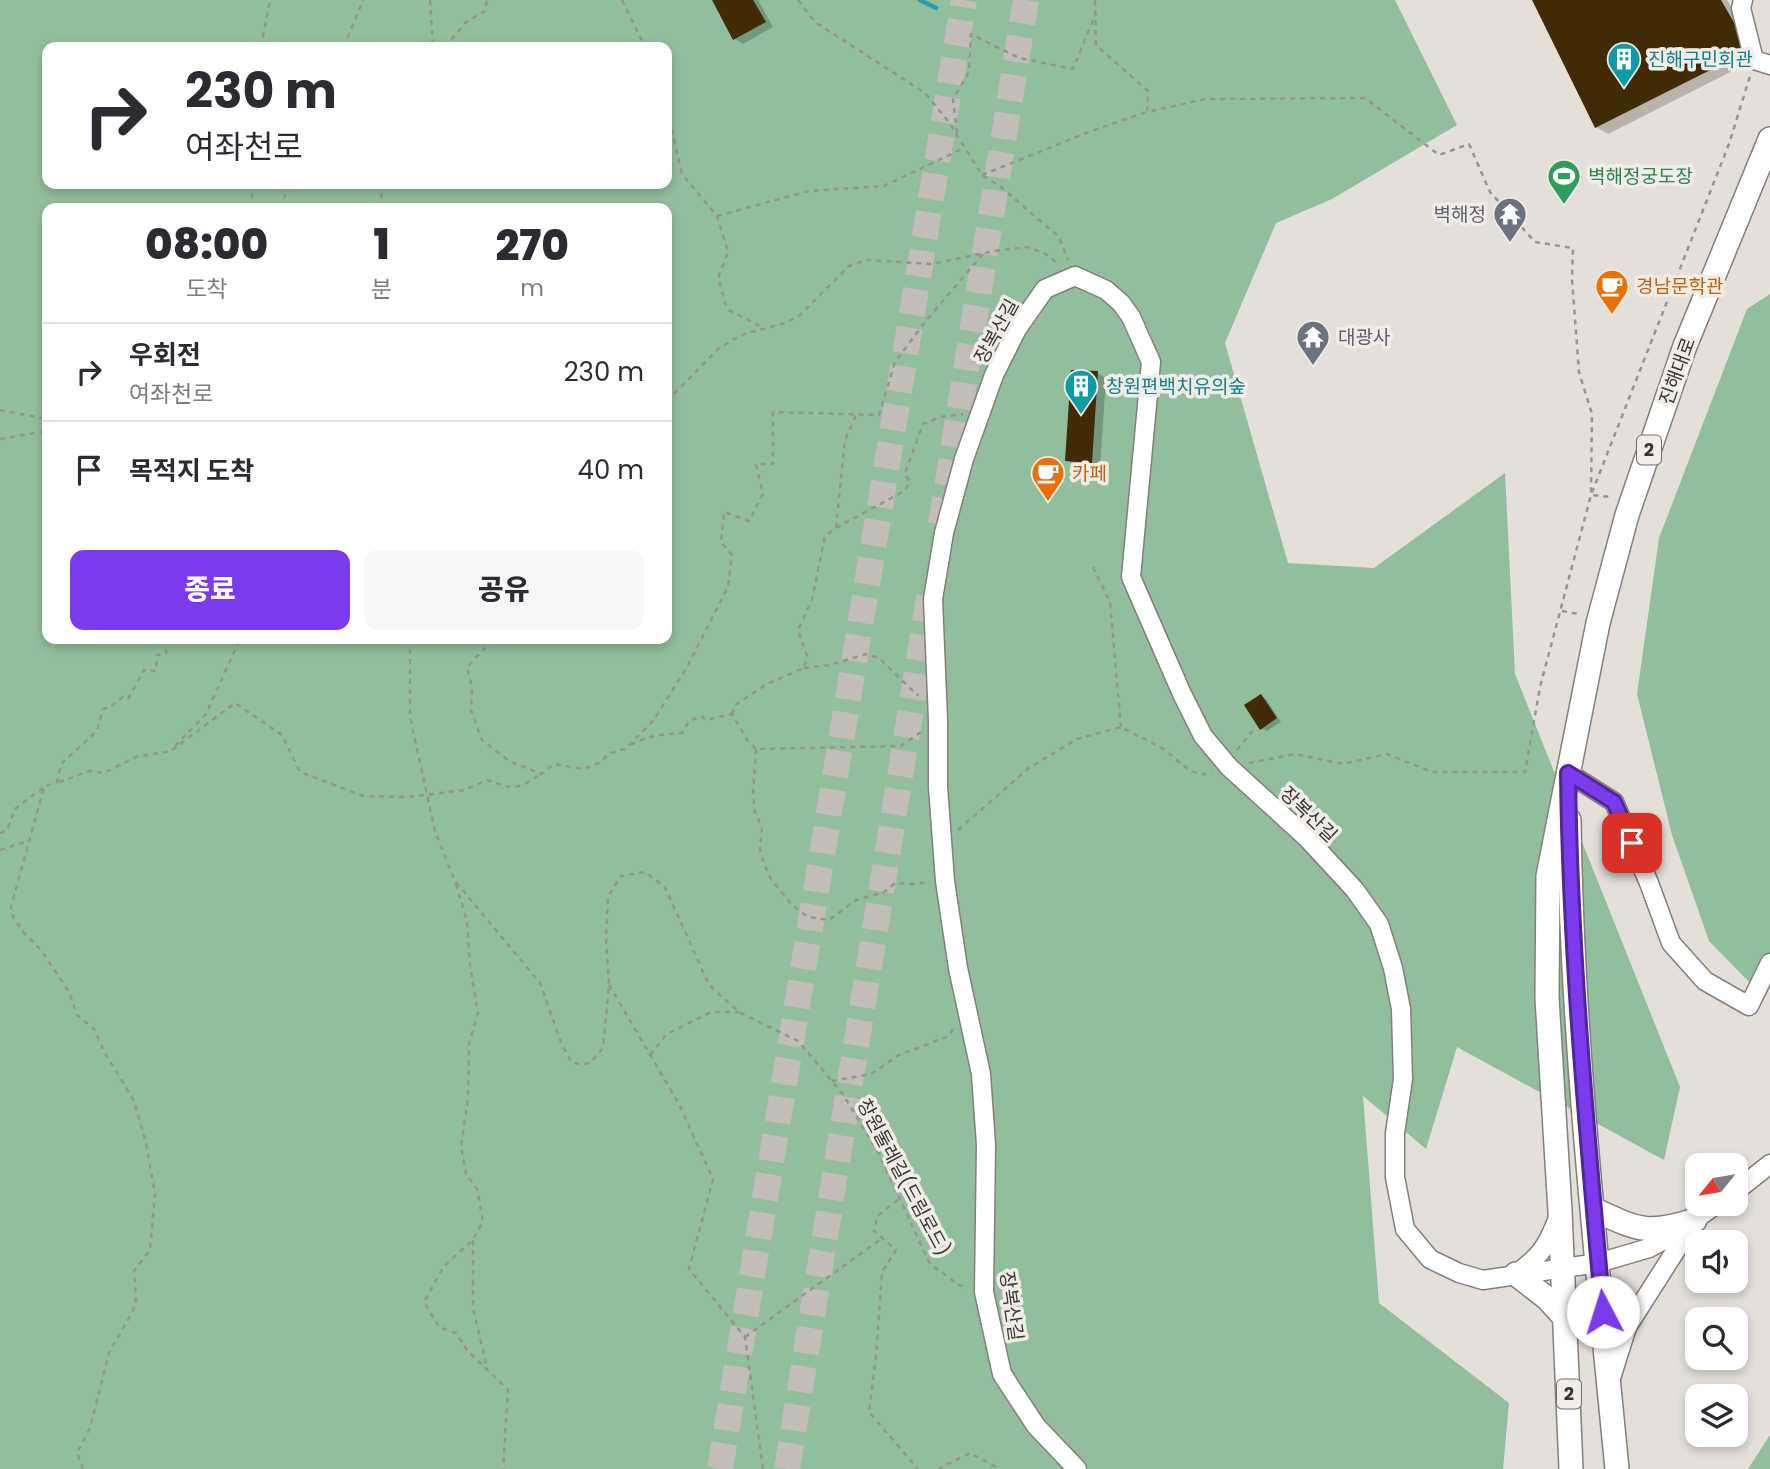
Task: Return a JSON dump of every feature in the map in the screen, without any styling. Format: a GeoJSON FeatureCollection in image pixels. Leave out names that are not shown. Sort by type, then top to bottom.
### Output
{"type":"FeatureCollection","features":[{"type":"Feature","properties":{"kind":"main road","name":"진해대로"},"geometry":{"type":"LineString","coordinates":[[1568,773],[1598,623],[1632,499],[1685,346],[1770,139]]}},
{"type":"Feature","properties":{"kind":"main road","name":"2"},"geometry":{"type":"LineString","coordinates":[[1568,773],[1569,875],[1576,984],[1617,1469]]}},
{"type":"Feature","properties":{"kind":"main road","name":"2"},"geometry":{"type":"LineString","coordinates":[[1568,773],[1548,876],[1546,998],[1566,1319],[1571,1469]]}},
{"type":"Feature","properties":{"kind":"main road"},"geometry":{"type":"LineString","coordinates":[[1593,1209],[1643,1230],[1667,1229],[1695,1220]]}},
{"type":"Feature","properties":{"kind":"main road"},"geometry":{"type":"LineString","coordinates":[[1516,1275],[1548,1299],[1566,1319]]}},
{"type":"Feature","properties":{"kind":"street"},"geometry":{"type":"LineString","coordinates":[[1743,0],[1741,8],[1762,63]]}},
{"type":"Feature","properties":{"kind":"street"},"geometry":{"type":"LineString","coordinates":[[1752,180],[1770,164]]}},
{"type":"Feature","properties":{"kind":"street","name":"장복산길"},"geometry":{"type":"LineString","coordinates":[[1077,1469],[1036,1426],[1002,1374],[984,1292],[984,1121],[981,1074],[958,968],[945,878],[938,787],[933,599],[944,533],[979,412],[1017,329],[1045,289],[1075,276],[1106,290],[1121,303],[1131,317],[1150,362],[1131,577],[1203,736],[1228,765],[1306,837],[1355,890],[1379,924],[1393,968],[1401,1010],[1403,1079],[1395,1133],[1395,1177],[1405,1229],[1430,1259],[1459,1273],[1483,1280],[1598,1263],[1649,1248],[1700,1216]]}},
{"type":"Feature","properties":{"kind":"street"},"geometry":{"type":"LineString","coordinates":[[1568,773],[1614,802],[1671,943],[1705,981],[1749,1006],[1770,963]]}},
{"type":"Feature","properties":{"kind":"street"},"geometry":{"type":"LineString","coordinates":[[1748,1181],[1770,1164]]}},
{"type":"Feature","properties":{"kind":"street"},"geometry":{"type":"LineString","coordinates":[[1516,1275],[1538,1258],[1548,1243],[1560,1211]]}},
{"type":"Feature","properties":{"kind":"street"},"geometry":{"type":"LineString","coordinates":[[1609,1385],[1627,1327],[1695,1220]]}},
{"type":"Feature","properties":{"kind":"path"},"geometry":{"type":"LineString","coordinates":[[262,42],[270,0]]}},
{"type":"Feature","properties":{"kind":"path"},"geometry":{"type":"LineString","coordinates":[[346,42],[363,0]]}},
{"type":"Feature","properties":{"kind":"path"},"geometry":{"type":"LineString","coordinates":[[430,0],[433,42]]}},
{"type":"Feature","properties":{"kind":"path"},"geometry":{"type":"LineString","coordinates":[[449,42],[466,22],[485,11],[486,0]]}},
{"type":"Feature","properties":{"kind":"path"},"geometry":{"type":"LineString","coordinates":[[622,0],[643,42]]}},
{"type":"Feature","properties":{"kind":"path"},"geometry":{"type":"LineString","coordinates":[[798,0],[815,22],[925,93],[958,136],[982,175],[1001,187],[1059,237],[1075,276]]}},
{"type":"Feature","properties":{"kind":"path"},"geometry":{"type":"LineString","coordinates":[[1096,0],[1096,46],[1148,91],[1147,112]]}},
{"type":"Feature","properties":{"kind":"path"},"geometry":{"type":"LineString","coordinates":[[958,136],[953,99],[969,72],[971,34],[1019,58],[1073,69],[1097,10]]}},
{"type":"Feature","properties":{"kind":"path"},"geometry":{"type":"LineString","coordinates":[[941,835],[959,830],[1029,768],[1077,739],[1121,727],[1165,750],[1185,768],[1199,774],[1209,775],[1228,765],[1295,754],[1343,764],[1387,754],[1432,772],[1525,772],[1540,687],[1591,495],[1762,63]]}},
{"type":"Feature","properties":{"kind":"path"},"geometry":{"type":"LineString","coordinates":[[982,175],[1086,133],[1147,112],[1205,99],[1365,97],[1439,155],[1469,144],[1490,192],[1535,242],[1573,248],[1572,279],[1579,372],[1592,414],[1591,495]]}},
{"type":"Feature","properties":{"kind":"path"},"geometry":{"type":"LineString","coordinates":[[672,131],[682,174],[717,216],[728,252],[718,278],[727,309],[764,328]]}},
{"type":"Feature","properties":{"kind":"path"},"geometry":{"type":"LineString","coordinates":[[717,216],[809,191],[884,186],[965,147]]}},
{"type":"Feature","properties":{"kind":"path"},"geometry":{"type":"LineString","coordinates":[[672,396],[718,349],[741,335],[785,323],[800,315],[849,265],[866,260],[932,264],[1027,247],[1046,254],[1075,276]]}},
{"type":"Feature","properties":{"kind":"path"},"geometry":{"type":"LineString","coordinates":[[625,749],[653,721],[687,667],[729,587],[732,555],[720,542],[724,512],[749,520],[763,494],[756,464],[773,464],[773,412],[879,415],[895,362],[983,254]]}},
{"type":"Feature","properties":{"kind":"path"},"geometry":{"type":"LineString","coordinates":[[0,410],[42,418]]}},
{"type":"Feature","properties":{"kind":"path"},"geometry":{"type":"LineString","coordinates":[[804,668],[807,656],[798,630],[812,600],[825,536],[904,491],[910,483],[905,473],[923,424],[941,417],[979,412]]}},
{"type":"Feature","properties":{"kind":"path"},"geometry":{"type":"LineString","coordinates":[[836,528],[845,440],[856,415]]}},
{"type":"Feature","properties":{"kind":"path"},"geometry":{"type":"LineString","coordinates":[[0,439],[42,432]]}},
{"type":"Feature","properties":{"kind":"path"},"geometry":{"type":"LineString","coordinates":[[1591,495],[1632,499]]}},
{"type":"Feature","properties":{"kind":"path"},"geometry":{"type":"LineString","coordinates":[[1093,567],[1110,602],[1121,727]]}},
{"type":"Feature","properties":{"kind":"path"},"geometry":{"type":"LineString","coordinates":[[54,784],[57,782],[61,764],[97,731],[103,709],[123,697],[128,699],[144,670],[156,671],[157,655],[166,654],[167,644]]}},
{"type":"Feature","properties":{"kind":"path"},"geometry":{"type":"LineString","coordinates":[[171,751],[206,715],[238,644]]}},
{"type":"Feature","properties":{"kind":"path","name":"창원둘레길(드림로드)"},"geometry":{"type":"LineString","coordinates":[[410,644],[410,717],[435,831],[455,881],[540,983],[562,1045],[572,1063],[591,1062],[603,1048],[609,985],[606,939],[608,897],[621,876],[645,872],[665,887],[709,985],[739,1012],[798,1041],[832,1081],[863,1124],[930,1264],[959,1285],[984,1292]]}},
{"type":"Feature","properties":{"kind":"path"},"geometry":{"type":"LineString","coordinates":[[489,644],[467,667],[472,688],[471,710],[474,720],[482,740],[509,761],[541,774]]}},
{"type":"Feature","properties":{"kind":"path"},"geometry":{"type":"LineString","coordinates":[[936,682],[917,695],[879,658],[866,654],[830,665],[804,668],[767,684],[735,705],[733,714],[748,743],[756,749],[901,746],[938,720]]}},
{"type":"Feature","properties":{"kind":"path"},"geometry":{"type":"LineString","coordinates":[[0,833],[7,830],[15,809],[44,787],[89,771],[104,773],[136,757],[171,751],[235,703],[282,735],[300,772],[363,796],[408,797],[465,790],[487,780],[520,788],[554,764],[584,769],[640,739],[650,740],[659,734],[682,733],[689,721],[701,716],[706,720],[733,714]]}},
{"type":"Feature","properties":{"kind":"path"},"geometry":{"type":"LineString","coordinates":[[1228,765],[1254,729]]}},
{"type":"Feature","properties":{"kind":"path"},"geometry":{"type":"LineString","coordinates":[[756,749],[753,796],[755,812],[762,828],[761,855],[771,879],[792,905],[808,917],[829,920],[856,900],[884,892],[895,883],[924,883],[945,878]]}},
{"type":"Feature","properties":{"kind":"path"},"geometry":{"type":"LineString","coordinates":[[44,787],[32,839],[11,907],[13,917],[41,950],[62,982],[77,1015],[94,1029],[134,1101],[146,1143],[155,1194],[150,1250],[135,1271],[136,1298],[133,1311],[109,1353],[90,1428],[76,1453],[83,1469]]}},
{"type":"Feature","properties":{"kind":"path"},"geometry":{"type":"LineString","coordinates":[[0,850],[32,839]]}},
{"type":"Feature","properties":{"kind":"path"},"geometry":{"type":"LineString","coordinates":[[455,881],[467,921],[470,965],[478,1013],[469,1044],[468,1099],[461,1146],[466,1174],[477,1189],[483,1221],[473,1240],[444,1266],[424,1302],[439,1327],[456,1333],[467,1350],[508,1390],[503,1469]]}},
{"type":"Feature","properties":{"kind":"path"},"geometry":{"type":"LineString","coordinates":[[609,985],[679,1104],[713,1179],[689,1269],[745,1338],[763,1469]]}},
{"type":"Feature","properties":{"kind":"path"},"geometry":{"type":"LineString","coordinates":[[832,1081],[871,1074],[899,1055],[949,1036],[967,1006]]}},
{"type":"Feature","properties":{"kind":"path"},"geometry":{"type":"LineString","coordinates":[[650,1055],[667,1034],[711,1012],[739,1012]]}},
{"type":"Feature","properties":{"kind":"path"},"geometry":{"type":"LineString","coordinates":[[899,1200],[877,1216],[874,1231],[896,1250],[882,1272],[869,1412],[918,1469]]}},
{"type":"Feature","properties":{"kind":"path"},"geometry":{"type":"LineString","coordinates":[[745,1338],[882,1238]]}},
{"type":"Feature","properties":{"kind":"path"},"geometry":{"type":"LineString","coordinates":[[473,1240],[472,1308],[487,1368]]}},
{"type":"Feature","properties":{"kind":"path"},"geometry":{"type":"LineString","coordinates":[[938,1469],[970,1453],[1000,1469]]}},
{"type":"Feature","properties":{"kind":"green space"},"geometry":{"type":"Polygon","coordinates":[[[0,0],[1395,0],[1457,125],[1332,199],[1276,223],[1225,343],[1288,563],[1374,568],[1505,473],[1515,674],[1680,1087],[1664,1160],[1457,1047],[1426,1149],[1363,1096],[1379,1303],[1509,1403],[1503,1469],[0,1469],[0,0]]]}},
{"type":"Feature","properties":{"kind":"green space"},"geometry":{"type":"Polygon","coordinates":[[[1770,294],[1770,965],[1758,991],[1709,941],[1672,835],[1637,694],[1659,538],[1747,309],[1770,294]]]}},
{"type":"Feature","properties":{"kind":"green space"},"geometry":{"type":"Polygon","coordinates":[[[1770,1435],[1770,1469],[1748,1469],[1770,1435]]]}},
{"type":"Feature","properties":{"kind":"building"},"geometry":{"type":"Polygon","coordinates":[[[712,0],[753,0],[766,22],[733,40],[712,0]]]}},
{"type":"Feature","properties":{"kind":"building","name":"진해구민회관"},"geometry":{"type":"Polygon","coordinates":[[[1532,0],[1721,0],[1750,50],[1595,128],[1532,0]]]}},
{"type":"Feature","properties":{"kind":"building","name":"창원편백치유의숲"},"geometry":{"type":"Polygon","coordinates":[[[1071,370],[1098,371],[1092,463],[1065,461],[1071,370]]]}},
{"type":"Feature","properties":{"kind":"building"},"geometry":{"type":"Polygon","coordinates":[[[1261,694],[1277,718],[1260,730],[1244,705],[1261,694]]]}},
{"type":"Feature","properties":{"kind":"waterway"},"geometry":{"type":"LineString","coordinates":[[920,0],[936,8]]}},
{"type":"Feature","properties":{"kind":"tunnel"},"geometry":{"type":"LineString","coordinates":[[720,1469],[964,0]]}},
{"type":"Feature","properties":{"kind":"tunnel"},"geometry":{"type":"LineString","coordinates":[[941,524],[1026,0]]}},
{"type":"Feature","properties":{"kind":"tunnel"},"geometry":{"type":"LineString","coordinates":[[787,1469],[931,586]]}},
{"type":"Feature","properties":{"kind":"place","name":"진해구민회관"},"geometry":{"type":"Point","coordinates":[1624,89]}},
{"type":"Feature","properties":{"kind":"place","name":"벽해정궁도장"},"geometry":{"type":"Point","coordinates":[1564,206]}},
{"type":"Feature","properties":{"kind":"place","name":"벽해정"},"geometry":{"type":"Point","coordinates":[1510,244]}},
{"type":"Feature","properties":{"kind":"place","name":"경남문학관"},"geometry":{"type":"Point","coordinates":[1612,316]}},
{"type":"Feature","properties":{"kind":"place","name":"대광사"},"geometry":{"type":"Point","coordinates":[1313,367]}},
{"type":"Feature","properties":{"kind":"place","name":"창원편백치유의숲"},"geometry":{"type":"Point","coordinates":[1081,416]}},
{"type":"Feature","properties":{"kind":"place","name":"카페"},"geometry":{"type":"Point","coordinates":[1048,503]}},
{"type":"Feature","properties":{"kind":"route"},"geometry":{"type":"LineString","coordinates":[[1603,1312],[1576,997],[1569,875],[1568,773],[1614,802],[1632,843]]}}]}
